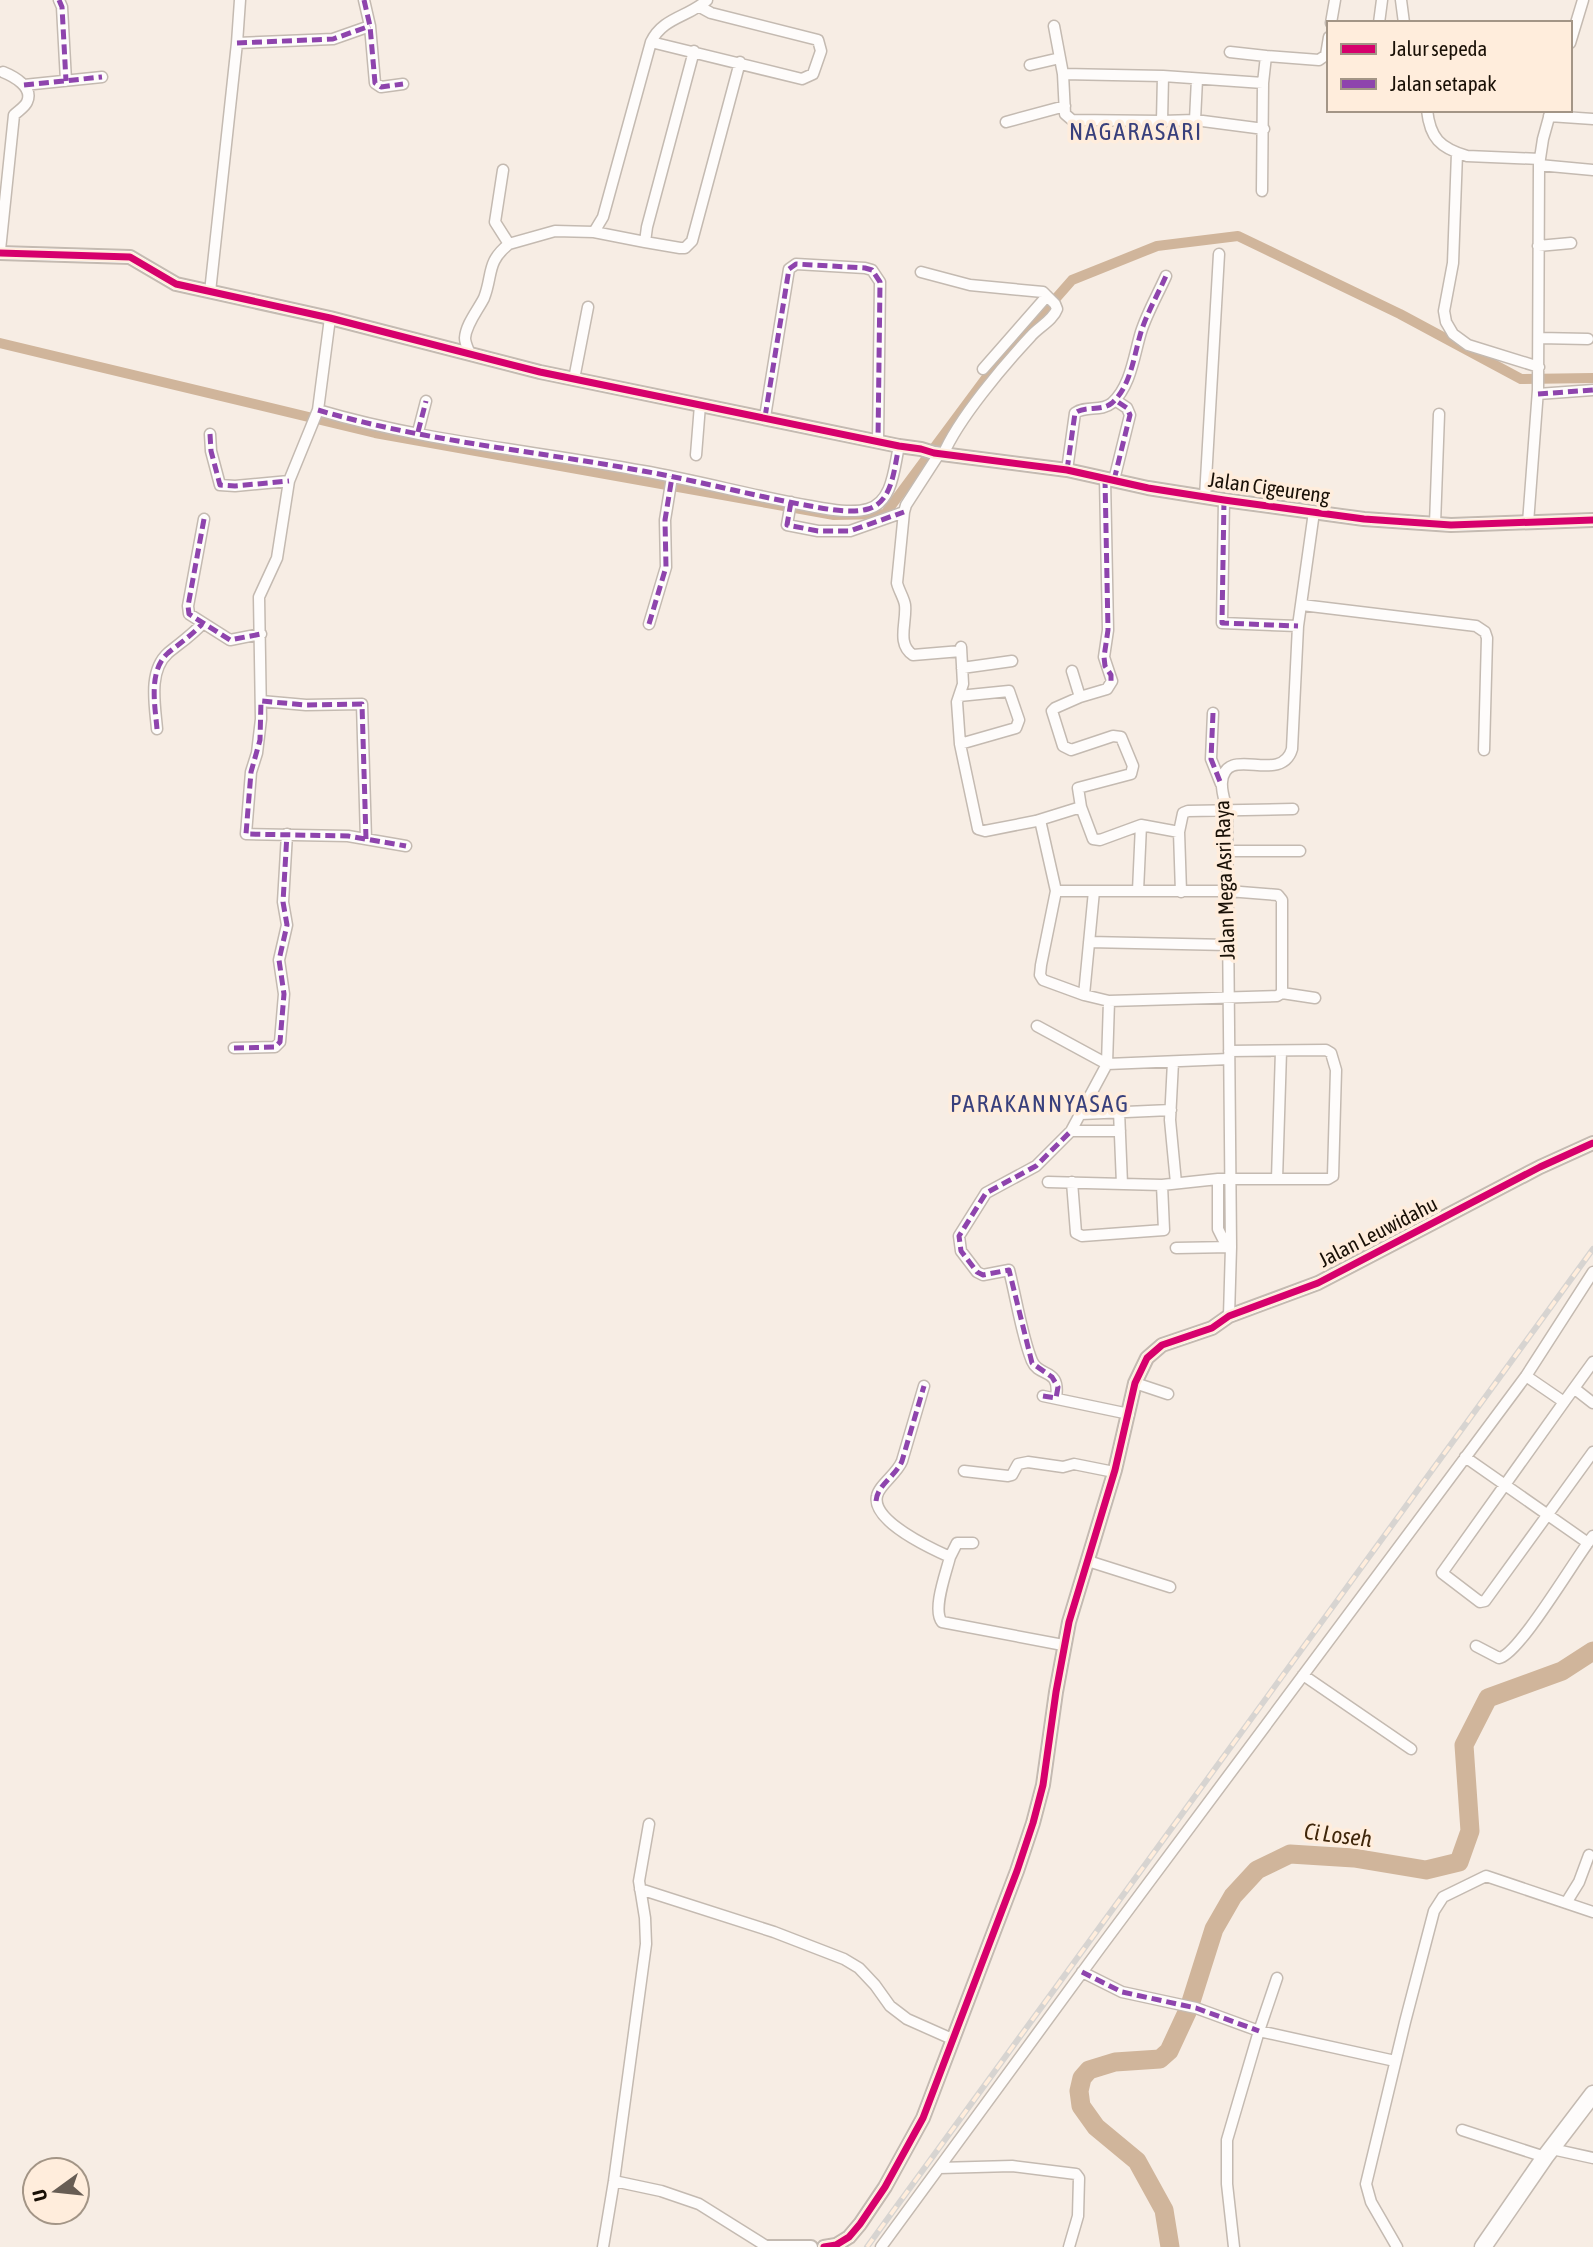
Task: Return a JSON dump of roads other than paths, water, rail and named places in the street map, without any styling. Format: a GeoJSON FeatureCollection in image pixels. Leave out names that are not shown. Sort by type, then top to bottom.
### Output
{"type":"FeatureCollection","features":[{"type":"Feature","properties":{"kind":"highway"},"geometry":{"type":"LineString","coordinates":[[1483,2247],[1548,2153],[1593,2095]]}},
{"type":"Feature","properties":{"kind":"street"},"geometry":{"type":"LineString","coordinates":[[60,0],[66,80]]}},
{"type":"Feature","properties":{"kind":"street"},"geometry":{"type":"LineString","coordinates":[[210,292],[240,0]]}},
{"type":"Feature","properties":{"kind":"street"},"geometry":{"type":"LineString","coordinates":[[364,0],[370,26],[375,83],[381,87],[403,84]]}},
{"type":"Feature","properties":{"kind":"street"},"geometry":{"type":"LineString","coordinates":[[1331,21],[1335,0]]}},
{"type":"Feature","properties":{"kind":"street"},"geometry":{"type":"LineString","coordinates":[[1379,21],[1382,0]]}},
{"type":"Feature","properties":{"kind":"street"},"geometry":{"type":"LineString","coordinates":[[1401,0],[1404,21]]}},
{"type":"Feature","properties":{"kind":"street"},"geometry":{"type":"LineString","coordinates":[[1572,36],[1583,0]]}},
{"type":"Feature","properties":{"kind":"street"},"geometry":{"type":"LineString","coordinates":[[594,232],[603,217],[651,42],[664,25],[704,3],[711,13],[818,40],[821,47],[813,74],[806,78],[651,42]]}},
{"type":"Feature","properties":{"kind":"street"},"geometry":{"type":"LineString","coordinates":[[237,44],[333,39],[370,26]]}},
{"type":"Feature","properties":{"kind":"street"},"geometry":{"type":"LineString","coordinates":[[1054,26],[1063,74],[1067,117],[1074,121],[1195,120],[1264,129]]}},
{"type":"Feature","properties":{"kind":"street"},"geometry":{"type":"LineString","coordinates":[[645,242],[695,51]]}},
{"type":"Feature","properties":{"kind":"street"},"geometry":{"type":"LineString","coordinates":[[1230,52],[1319,60],[1327,53]]}},
{"type":"Feature","properties":{"kind":"street"},"geometry":{"type":"LineString","coordinates":[[1262,191],[1266,57]]}},
{"type":"Feature","properties":{"kind":"street"},"geometry":{"type":"LineString","coordinates":[[1030,65],[1060,58]]}},
{"type":"Feature","properties":{"kind":"street"},"geometry":{"type":"LineString","coordinates":[[470,354],[465,339],[469,326],[483,298],[491,268],[501,251],[509,244],[555,230],[594,232],[685,248],[692,241],[740,62]]}},
{"type":"Feature","properties":{"kind":"street"},"geometry":{"type":"LineString","coordinates":[[0,252],[14,115],[26,104],[28,97],[24,85],[3,72]]}},
{"type":"Feature","properties":{"kind":"street"},"geometry":{"type":"LineString","coordinates":[[1063,74],[1163,75],[1264,83]]}},
{"type":"Feature","properties":{"kind":"street"},"geometry":{"type":"LineString","coordinates":[[1162,121],[1163,75]]}},
{"type":"Feature","properties":{"kind":"street"},"geometry":{"type":"LineString","coordinates":[[24,85],[102,77]]}},
{"type":"Feature","properties":{"kind":"street"},"geometry":{"type":"LineString","coordinates":[[1195,120],[1197,79]]}},
{"type":"Feature","properties":{"kind":"street"},"geometry":{"type":"LineString","coordinates":[[1006,122],[1065,106]]}},
{"type":"Feature","properties":{"kind":"street"},"geometry":{"type":"LineString","coordinates":[[1427,112],[1429,127],[1434,136],[1444,147],[1457,153],[1593,170]]}},
{"type":"Feature","properties":{"kind":"street"},"geometry":{"type":"LineString","coordinates":[[1528,523],[1539,371],[1539,162],[1550,113],[1593,119]]}},
{"type":"Feature","properties":{"kind":"street"},"geometry":{"type":"LineString","coordinates":[[1457,153],[1453,263],[1444,311],[1446,322],[1453,334],[1468,345],[1539,371]]}},
{"type":"Feature","properties":{"kind":"street"},"geometry":{"type":"LineString","coordinates":[[503,170],[495,222],[509,244]]}},
{"type":"Feature","properties":{"kind":"street"},"geometry":{"type":"LineString","coordinates":[[1538,246],[1571,243]]}},
{"type":"Feature","properties":{"kind":"street","name":"Jalan Cigeureng"},"geometry":{"type":"LineString","coordinates":[[0,252],[130,257],[176,284],[330,318],[574,379],[939,454],[1067,470],[1205,497],[1314,512],[1435,524],[1593,520]]}},
{"type":"Feature","properties":{"kind":"street"},"geometry":{"type":"LineString","coordinates":[[1205,497],[1219,254]]}},
{"type":"Feature","properties":{"kind":"street"},"geometry":{"type":"LineString","coordinates":[[765,417],[791,265],[866,268],[876,274],[880,282],[878,441]]}},
{"type":"Feature","properties":{"kind":"street"},"geometry":{"type":"LineString","coordinates":[[921,272],[970,285],[1037,291],[1050,299],[1057,309],[1055,314],[1031,335],[1002,371],[939,454],[906,505],[897,583],[905,601],[903,643],[913,655],[961,649],[963,684],[957,702],[960,744],[978,829],[985,831],[1040,820],[1081,807]]}},
{"type":"Feature","properties":{"kind":"street"},"geometry":{"type":"LineString","coordinates":[[1067,470],[1075,413],[1084,409],[1103,408],[1115,400],[1133,365],[1142,331],[1166,276]]}},
{"type":"Feature","properties":{"kind":"street"},"geometry":{"type":"LineString","coordinates":[[983,369],[1050,299]]}},
{"type":"Feature","properties":{"kind":"street"},"geometry":{"type":"LineString","coordinates":[[574,379],[587,307]]}},
{"type":"Feature","properties":{"kind":"street"},"geometry":{"type":"LineString","coordinates":[[330,318],[315,416],[289,481],[277,558],[259,597],[260,740],[251,772],[246,835],[322,834],[406,846]]}},
{"type":"Feature","properties":{"kind":"street"},"geometry":{"type":"LineString","coordinates":[[1539,338],[1588,339]]}},
{"type":"Feature","properties":{"kind":"street"},"geometry":{"type":"LineString","coordinates":[[1538,392],[1593,390]]}},
{"type":"Feature","properties":{"kind":"street"},"geometry":{"type":"LineString","coordinates":[[1115,400],[1127,408],[1130,415],[1110,479],[1108,630],[1104,657],[1112,681],[1107,689],[1080,697],[1052,711],[1063,746],[1071,750],[1114,736],[1121,737],[1133,769],[1131,774],[1081,786],[1078,790],[1089,832],[1096,840],[1141,825],[1179,832]]}},
{"type":"Feature","properties":{"kind":"street"},"geometry":{"type":"LineString","coordinates":[[418,432],[426,401]]}},
{"type":"Feature","properties":{"kind":"street"},"geometry":{"type":"LineString","coordinates":[[696,455],[700,405]]}},
{"type":"Feature","properties":{"kind":"street"},"geometry":{"type":"LineString","coordinates":[[1435,524],[1439,414]]}},
{"type":"Feature","properties":{"kind":"street"},"geometry":{"type":"LineString","coordinates":[[315,416],[418,432],[790,504],[854,511],[867,510],[883,500],[888,491],[899,446]]}},
{"type":"Feature","properties":{"kind":"street"},"geometry":{"type":"LineString","coordinates":[[210,434],[211,452],[220,485],[289,481]]}},
{"type":"Feature","properties":{"kind":"street"},"geometry":{"type":"LineString","coordinates":[[649,624],[666,567],[665,520],[672,480]]}},
{"type":"Feature","properties":{"kind":"street"},"geometry":{"type":"LineString","coordinates":[[1224,500],[1222,623],[1298,625]]}},
{"type":"Feature","properties":{"kind":"street"},"geometry":{"type":"LineString","coordinates":[[790,504],[788,525],[808,529],[850,531],[904,512]]}},
{"type":"Feature","properties":{"kind":"street","name":"Jalan Mega Asri Raya"},"geometry":{"type":"LineString","coordinates":[[1229,1316],[1231,1243],[1227,810],[1221,784],[1225,773],[1233,765],[1276,765],[1290,757],[1298,625],[1314,512]]}},
{"type":"Feature","properties":{"kind":"street"},"geometry":{"type":"LineString","coordinates":[[204,519],[188,606],[191,617],[230,639],[261,634]]}},
{"type":"Feature","properties":{"kind":"street"},"geometry":{"type":"LineString","coordinates":[[1302,605],[1476,626],[1482,629],[1486,638],[1484,750]]}},
{"type":"Feature","properties":{"kind":"street"},"geometry":{"type":"LineString","coordinates":[[157,729],[154,683],[163,660],[189,639],[202,624]]}},
{"type":"Feature","properties":{"kind":"street"},"geometry":{"type":"LineString","coordinates":[[962,667],[1012,661]]}},
{"type":"Feature","properties":{"kind":"street"},"geometry":{"type":"LineString","coordinates":[[1072,671],[1080,697]]}},
{"type":"Feature","properties":{"kind":"street"},"geometry":{"type":"LineString","coordinates":[[959,696],[1009,691],[1019,720],[1016,729],[960,744]]}},
{"type":"Feature","properties":{"kind":"street"},"geometry":{"type":"LineString","coordinates":[[261,701],[306,705],[362,704],[366,839]]}},
{"type":"Feature","properties":{"kind":"street"},"geometry":{"type":"LineString","coordinates":[[1213,713],[1211,759],[1221,784]]}},
{"type":"Feature","properties":{"kind":"street"},"geometry":{"type":"LineString","coordinates":[[1181,892],[1179,832],[1181,815],[1185,812],[1293,809]]}},
{"type":"Feature","properties":{"kind":"street"},"geometry":{"type":"LineString","coordinates":[[1040,820],[1056,891],[1040,975],[1043,980],[1051,985],[1109,1001],[1277,996],[1282,993],[1315,998]]}},
{"type":"Feature","properties":{"kind":"street"},"geometry":{"type":"LineString","coordinates":[[1138,891],[1141,825]]}},
{"type":"Feature","properties":{"kind":"street"},"geometry":{"type":"LineString","coordinates":[[234,1048],[275,1047],[280,1042],[284,988],[279,963],[287,925],[283,902],[287,834]]}},
{"type":"Feature","properties":{"kind":"street"},"geometry":{"type":"LineString","coordinates":[[1227,851],[1300,851]]}},
{"type":"Feature","properties":{"kind":"street"},"geometry":{"type":"LineString","coordinates":[[1056,891],[1228,891],[1278,895],[1282,900],[1282,993]]}},
{"type":"Feature","properties":{"kind":"street"},"geometry":{"type":"LineString","coordinates":[[1084,995],[1094,891]]}},
{"type":"Feature","properties":{"kind":"street"},"geometry":{"type":"LineString","coordinates":[[1089,942],[1228,945]]}},
{"type":"Feature","properties":{"kind":"street"},"geometry":{"type":"LineString","coordinates":[[1056,1398],[1056,1382],[1032,1363],[1009,1270],[983,1275],[977,1272],[961,1251],[959,1236],[986,1193],[1036,1166],[1071,1131],[1107,1064],[1109,1001]]}},
{"type":"Feature","properties":{"kind":"street"},"geometry":{"type":"LineString","coordinates":[[1037,1026],[1107,1064],[1173,1062],[1229,1055],[1326,1050],[1334,1060],[1333,1176],[1328,1179],[1230,1178],[1162,1185],[1048,1182]]}},
{"type":"Feature","properties":{"kind":"street"},"geometry":{"type":"LineString","coordinates":[[1277,1179],[1281,1051]]}},
{"type":"Feature","properties":{"kind":"street"},"geometry":{"type":"LineString","coordinates":[[1173,1062],[1171,1110],[1176,1183]]}},
{"type":"Feature","properties":{"kind":"street"},"geometry":{"type":"LineString","coordinates":[[1081,1114],[1171,1110]]}},
{"type":"Feature","properties":{"kind":"street"},"geometry":{"type":"LineString","coordinates":[[1119,1111],[1122,1184]]}},
{"type":"Feature","properties":{"kind":"street"},"geometry":{"type":"LineString","coordinates":[[1071,1131],[1120,1131]]}},
{"type":"Feature","properties":{"kind":"street","name":"Jalan Leuwidahu"},"geometry":{"type":"LineString","coordinates":[[824,2247],[836,2245],[849,2237],[884,2187],[923,2118],[1017,1871],[1034,1823],[1043,1785],[1063,1645],[1114,1472],[1135,1384],[1147,1357],[1162,1345],[1212,1328],[1229,1316],[1318,1283],[1540,1167],[1593,1143]]}},
{"type":"Feature","properties":{"kind":"street"},"geometry":{"type":"LineString","coordinates":[[1218,1179],[1218,1229],[1223,1239],[1231,1243]]}},
{"type":"Feature","properties":{"kind":"street"},"geometry":{"type":"LineString","coordinates":[[1072,1182],[1076,1233],[1082,1236],[1164,1230],[1162,1185]]}},
{"type":"Feature","properties":{"kind":"street"},"geometry":{"type":"LineString","coordinates":[[1176,1248],[1231,1243]]}},
{"type":"Feature","properties":{"kind":"street"},"geometry":{"type":"LineString","coordinates":[[881,2247],[1525,1376],[1593,1272]]}},
{"type":"Feature","properties":{"kind":"street"},"geometry":{"type":"LineString","coordinates":[[1593,1362],[1442,1573],[1480,1602],[1488,1598],[1593,1452]]}},
{"type":"Feature","properties":{"kind":"street"},"geometry":{"type":"LineString","coordinates":[[1525,1376],[1564,1402]]}},
{"type":"Feature","properties":{"kind":"street"},"geometry":{"type":"LineString","coordinates":[[1135,1384],[1168,1394]]}},
{"type":"Feature","properties":{"kind":"street"},"geometry":{"type":"LineString","coordinates":[[924,1386],[902,1461],[898,1470],[877,1493],[876,1501],[885,1517],[898,1529],[950,1557]]}},
{"type":"Feature","properties":{"kind":"street"},"geometry":{"type":"LineString","coordinates":[[1575,1389],[1593,1403]]}},
{"type":"Feature","properties":{"kind":"street"},"geometry":{"type":"LineString","coordinates":[[1043,1396],[1129,1414]]}},
{"type":"Feature","properties":{"kind":"street"},"geometry":{"type":"LineString","coordinates":[[1465,1457],[1548,1515],[1590,1540],[1508,1655],[1499,1658],[1476,1646]]}},
{"type":"Feature","properties":{"kind":"street"},"geometry":{"type":"LineString","coordinates":[[964,1471],[1008,1476],[1012,1475],[1018,1464],[1028,1462],[1063,1467],[1074,1464],[1114,1472]]}},
{"type":"Feature","properties":{"kind":"street"},"geometry":{"type":"LineString","coordinates":[[973,1543],[957,1544],[950,1557],[938,1608],[938,1616],[942,1622],[1063,1645]]}},
{"type":"Feature","properties":{"kind":"street"},"geometry":{"type":"LineString","coordinates":[[1088,1561],[1170,1587]]}},
{"type":"Feature","properties":{"kind":"street"},"geometry":{"type":"LineString","coordinates":[[1303,1675],[1411,1749]]}},
{"type":"Feature","properties":{"kind":"street"},"geometry":{"type":"LineString","coordinates":[[603,2247],[646,1944],[640,1867],[649,1824]]}},
{"type":"Feature","properties":{"kind":"street"},"geometry":{"type":"LineString","coordinates":[[1566,1902],[1589,1855]]}},
{"type":"Feature","properties":{"kind":"street"},"geometry":{"type":"LineString","coordinates":[[1397,2247],[1371,2202],[1366,2183],[1434,1911],[1443,1896],[1486,1877],[1593,1912]]}},
{"type":"Feature","properties":{"kind":"street"},"geometry":{"type":"LineString","coordinates":[[640,1889],[774,1932],[844,1959],[859,1968],[890,2006],[907,2019],[952,2039]]}},
{"type":"Feature","properties":{"kind":"street"},"geometry":{"type":"LineString","coordinates":[[1082,1972],[1122,1992],[1196,2008],[1259,2031],[1395,2061]]}},
{"type":"Feature","properties":{"kind":"street"},"geometry":{"type":"LineString","coordinates":[[1234,2247],[1226,2147],[1236,2106],[1277,1978]]}},
{"type":"Feature","properties":{"kind":"street"},"geometry":{"type":"LineString","coordinates":[[1462,2130],[1548,2153],[1593,2158]]}},
{"type":"Feature","properties":{"kind":"street"},"geometry":{"type":"LineString","coordinates":[[939,2168],[1012,2166],[1076,2174],[1079,2178],[1078,2216],[1069,2247]]}},
{"type":"Feature","properties":{"kind":"street"},"geometry":{"type":"LineString","coordinates":[[614,2181],[661,2191],[699,2204],[766,2246],[811,2247]]}},
{"type":"Feature","properties":{"kind":"waterway"},"geometry":{"type":"LineString","coordinates":[[0,343],[375,433],[834,515],[885,514],[986,378],[1072,280],[1157,246],[1238,236],[1400,314],[1521,379],[1593,378]]}},
{"type":"Feature","properties":{"kind":"waterway","name":"Ci Loseh"},"geometry":{"type":"LineString","coordinates":[[1170,2247],[1164,2210],[1137,2161],[1096,2127],[1081,2106],[1079,2091],[1082,2078],[1089,2070],[1115,2062],[1160,2059],[1169,2051],[1189,2008],[1214,1929],[1233,1896],[1257,1870],[1290,1854],[1354,1858],[1426,1870],[1459,1862],[1470,1831],[1464,1745],[1488,1698],[1562,1671],[1593,1651]]}},
{"type":"Feature","properties":{"kind":"railway"},"geometry":{"type":"LineString","coordinates":[[867,2247],[1593,1249]]}},
{"type":"Feature","properties":{"kind":"district","name":"NAGARASARI"},"geometry":{"type":"Point","coordinates":[1136,132]}},
{"type":"Feature","properties":{"kind":"district","name":"PARAKANNYASAG"},"geometry":{"type":"Point","coordinates":[1040,1104]}}]}
